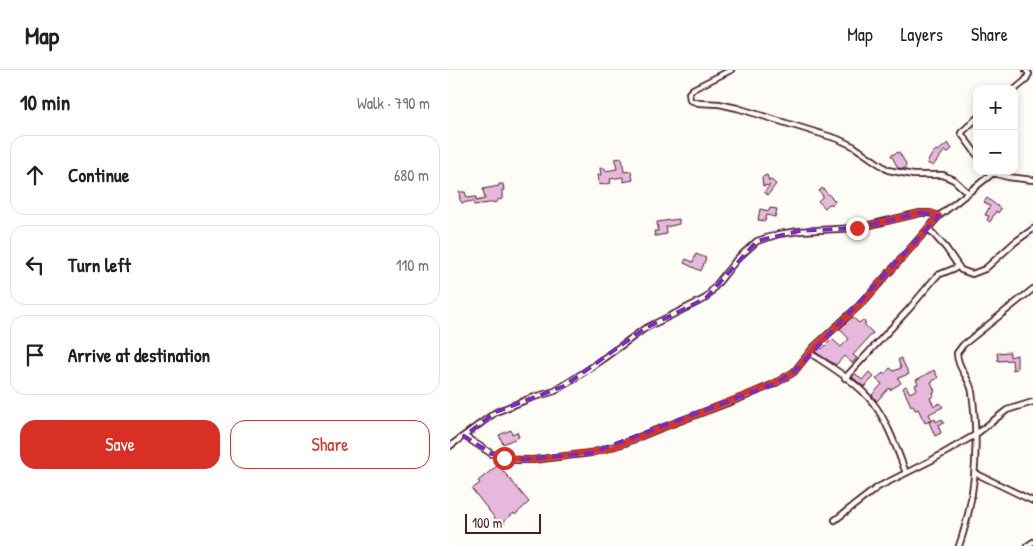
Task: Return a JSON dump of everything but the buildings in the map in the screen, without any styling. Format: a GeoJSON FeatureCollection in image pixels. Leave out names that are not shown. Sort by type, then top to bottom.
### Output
{"type":"FeatureCollection","features":[{"type":"Feature","properties":{"kind":"street"},"geometry":{"type":"LineString","coordinates":[[731,70],[693,89],[689,93],[690,100],[737,108],[838,139],[853,146],[888,170],[913,175],[943,175],[954,180],[968,193]]}},
{"type":"Feature","properties":{"kind":"street"},"geometry":{"type":"LineString","coordinates":[[1018,87],[1028,78],[1026,70]]}},
{"type":"Feature","properties":{"kind":"street"},"geometry":{"type":"LineString","coordinates":[[973,122],[960,133],[973,150]]}},
{"type":"Feature","properties":{"kind":"street"},"geometry":{"type":"LineString","coordinates":[[464,436],[492,454],[516,460],[540,459],[606,450],[774,384],[794,372],[810,353],[864,301],[939,216],[989,175]]}},
{"type":"Feature","properties":{"kind":"street"},"geometry":{"type":"LineString","coordinates":[[1002,175],[1033,180]]}},
{"type":"Feature","properties":{"kind":"street"},"geometry":{"type":"LineString","coordinates":[[450,446],[496,412],[555,391],[644,329],[706,298],[737,259],[757,241],[779,234],[799,231],[857,228],[920,213],[930,213],[939,216]]}},
{"type":"Feature","properties":{"kind":"street"},"geometry":{"type":"LineString","coordinates":[[928,228],[946,248],[958,267],[969,273],[980,272],[1033,229]]}},
{"type":"Feature","properties":{"kind":"street"},"geometry":{"type":"LineString","coordinates":[[845,378],[938,275],[958,267]]}},
{"type":"Feature","properties":{"kind":"street"},"geometry":{"type":"LineString","coordinates":[[959,546],[971,503],[975,473],[975,435],[971,384],[960,368],[956,353],[963,345],[1033,289]]}},
{"type":"Feature","properties":{"kind":"street"},"geometry":{"type":"LineString","coordinates":[[810,353],[865,394],[876,407],[906,473]]}},
{"type":"Feature","properties":{"kind":"street"},"geometry":{"type":"LineString","coordinates":[[834,520],[878,487],[932,460],[975,435],[1007,410],[1033,402]]}},
{"type":"Feature","properties":{"kind":"street"},"geometry":{"type":"LineString","coordinates":[[975,473],[1033,501]]}},
{"type":"Feature","properties":{"kind":"street"},"geometry":{"type":"LineString","coordinates":[[1027,546],[1033,542]]}},
{"type":"Feature","properties":{"kind":"highlighted area"},"geometry":{"type":"Polygon","coordinates":[[[920,213],[939,216],[794,372],[774,384],[591,453],[516,460],[492,454],[464,436],[496,412],[564,386],[644,329],[706,298],[757,241],[799,231],[857,228],[920,213]]]}},
{"type":"Feature","properties":{"kind":"route"},"geometry":{"type":"LineString","coordinates":[[504,458],[533,460],[606,450],[718,405],[759,391],[794,372],[814,348],[864,301],[906,251],[939,216],[930,213],[920,213],[857,228]]}}]}
